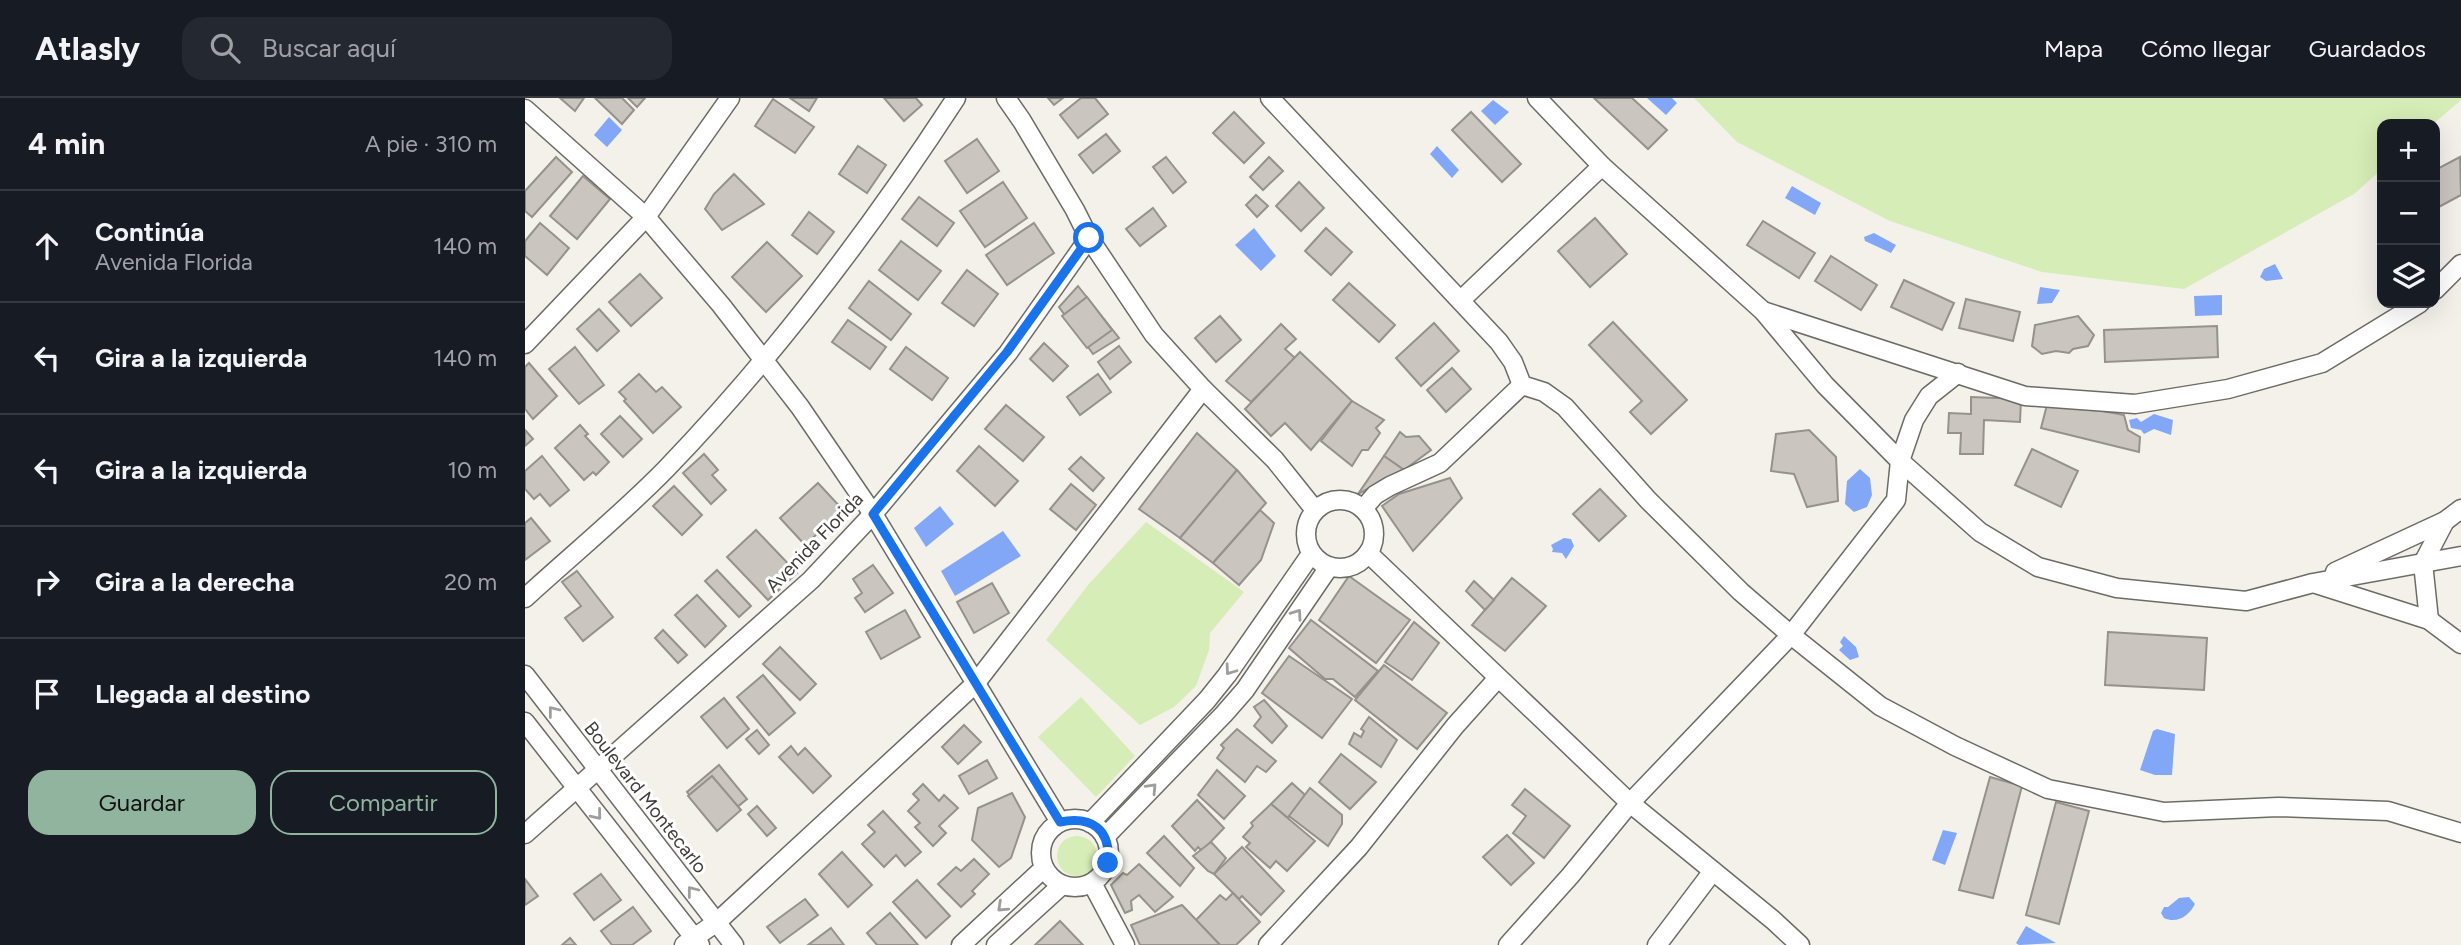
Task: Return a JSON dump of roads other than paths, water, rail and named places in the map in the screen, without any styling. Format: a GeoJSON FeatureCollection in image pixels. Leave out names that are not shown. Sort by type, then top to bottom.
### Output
{"type":"FeatureCollection","features":[{"type":"Feature","properties":{"kind":"street"},"geometry":{"type":"LineString","coordinates":[[525,344],[646,217],[730,98]]}},
{"type":"Feature","properties":{"kind":"street"},"geometry":{"type":"LineString","coordinates":[[525,598],[663,471],[764,360],[877,214],[955,98]]}},
{"type":"Feature","properties":{"kind":"street"},"geometry":{"type":"LineString","coordinates":[[1006,98],[1075,210],[1089,238],[1154,335],[1203,389],[1275,460],[1315,510]]}},
{"type":"Feature","properties":{"kind":"street"},"geometry":{"type":"LineString","coordinates":[[1271,98],[1499,342],[1513,362],[1522,385]]}},
{"type":"Feature","properties":{"kind":"street"},"geometry":{"type":"LineString","coordinates":[[1537,98],[1602,166],[1763,312],[1825,385],[1901,461],[1980,531],[2038,567],[2117,588],[2246,601],[2313,583],[2461,556]]}},
{"type":"Feature","properties":{"kind":"street"},"geometry":{"type":"LineString","coordinates":[[525,109],[646,217],[800,407],[873,514],[1060,822]]}},
{"type":"Feature","properties":{"kind":"street"},"geometry":{"type":"LineString","coordinates":[[1461,300],[1602,166]]}},
{"type":"Feature","properties":{"kind":"street","name":"Avenida Florida"},"geometry":{"type":"LineString","coordinates":[[525,834],[811,580],[873,514],[1007,352],[1089,238]]}},
{"type":"Feature","properties":{"kind":"street"},"geometry":{"type":"LineString","coordinates":[[2440,285],[2461,264]]}},
{"type":"Feature","properties":{"kind":"street"},"geometry":{"type":"LineString","coordinates":[[1763,312],[2025,396],[2135,404],[2215,391],[2322,363],[2412,308]]}},
{"type":"Feature","properties":{"kind":"street"},"geometry":{"type":"LineString","coordinates":[[1508,945],[1630,803],[1791,635],[1896,500],[1901,461],[1914,420],[1929,396],[1958,373]]}},
{"type":"Feature","properties":{"kind":"street"},"geometry":{"type":"LineString","coordinates":[[1363,509],[1375,495],[1390,485],[1440,463],[1522,385]]}},
{"type":"Feature","properties":{"kind":"street"},"geometry":{"type":"LineString","coordinates":[[1522,385],[1544,392],[1565,407],[1648,500],[1741,592],[1791,635],[1880,706],[1955,746],[2048,789],[2164,812],[2278,807],[2388,811],[2461,832]]}},
{"type":"Feature","properties":{"kind":"street"},"geometry":{"type":"LineString","coordinates":[[525,722],[693,943],[975,684],[1203,389]]}},
{"type":"Feature","properties":{"kind":"street"},"geometry":{"type":"LineString","coordinates":[[1339,500],[1352,502],[1363,509],[1373,530],[1373,542],[1368,553],[1358,563],[1344,568],[1329,567],[1319,562],[1311,554],[1306,539],[1307,524],[1315,510],[1326,503],[1339,500]]}},
{"type":"Feature","properties":{"kind":"street"},"geometry":{"type":"LineString","coordinates":[[2313,583],[2445,521],[2461,509]]}},
{"type":"Feature","properties":{"kind":"street"},"geometry":{"type":"LineString","coordinates":[[2429,620],[2423,563],[2445,521]]}},
{"type":"Feature","properties":{"kind":"street"},"geometry":{"type":"LineString","coordinates":[[1368,553],[1497,679],[1630,803],[1800,945]]}},
{"type":"Feature","properties":{"kind":"street"},"geometry":{"type":"LineString","coordinates":[[1090,823],[1213,692],[1311,554]]}},
{"type":"Feature","properties":{"kind":"street"},"geometry":{"type":"LineString","coordinates":[[1105,837],[1238,698],[1329,567]]}},
{"type":"Feature","properties":{"kind":"street"},"geometry":{"type":"LineString","coordinates":[[2313,583],[2429,620],[2461,644]]}},
{"type":"Feature","properties":{"kind":"street","name":"Boulevard Montecarlo"},"geometry":{"type":"LineString","coordinates":[[525,675],[734,945]]}},
{"type":"Feature","properties":{"kind":"street"},"geometry":{"type":"LineString","coordinates":[[1268,945],[1359,847],[1455,726],[1497,679]]}},
{"type":"Feature","properties":{"kind":"street"},"geometry":{"type":"LineString","coordinates":[[1075,819],[1090,823],[1105,837],[1109,850],[1108,863],[1102,874],[1092,883],[1077,887],[1062,885],[1044,869],[1041,855],[1043,842],[1049,831],[1060,822],[1075,819]]}},
{"type":"Feature","properties":{"kind":"street"},"geometry":{"type":"LineString","coordinates":[[961,945],[1044,869]]}},
{"type":"Feature","properties":{"kind":"street"},"geometry":{"type":"LineString","coordinates":[[1657,945],[1713,871]]}},
{"type":"Feature","properties":{"kind":"street"},"geometry":{"type":"LineString","coordinates":[[1092,883],[1125,945]]}},
{"type":"Feature","properties":{"kind":"street"},"geometry":{"type":"LineString","coordinates":[[996,945],[1062,885]]}},
{"type":"Feature","properties":{"kind":"water"},"geometry":{"type":"Polygon","coordinates":[[[1647,98],[1672,98],[1677,103],[1666,115],[1647,98]]]}},
{"type":"Feature","properties":{"kind":"water"},"geometry":{"type":"Polygon","coordinates":[[[1493,100],[1509,112],[1495,125],[1481,111],[1493,100]]]}},
{"type":"Feature","properties":{"kind":"water"},"geometry":{"type":"Polygon","coordinates":[[[609,117],[622,130],[607,147],[594,135],[609,117]]]}},
{"type":"Feature","properties":{"kind":"water"},"geometry":{"type":"Polygon","coordinates":[[[1437,146],[1459,170],[1452,178],[1430,154],[1437,146]]]}},
{"type":"Feature","properties":{"kind":"water"},"geometry":{"type":"Polygon","coordinates":[[[1792,186],[1821,203],[1815,215],[1785,198],[1792,186]]]}},
{"type":"Feature","properties":{"kind":"water"},"geometry":{"type":"Polygon","coordinates":[[[1254,228],[1276,256],[1261,271],[1235,245],[1254,228]]]}},
{"type":"Feature","properties":{"kind":"water"},"geometry":{"type":"Polygon","coordinates":[[[1874,233],[1896,245],[1891,253],[1865,241],[1864,237],[1874,233]]]}},
{"type":"Feature","properties":{"kind":"water"},"geometry":{"type":"Polygon","coordinates":[[[2275,264],[2283,279],[2266,281],[2260,277],[2264,269],[2275,264]]]}},
{"type":"Feature","properties":{"kind":"water"},"geometry":{"type":"Polygon","coordinates":[[[2040,287],[2060,290],[2052,303],[2037,304],[2040,287]]]}},
{"type":"Feature","properties":{"kind":"water"},"geometry":{"type":"Polygon","coordinates":[[[2222,295],[2222,315],[2195,316],[2194,296],[2222,295]]]}},
{"type":"Feature","properties":{"kind":"water"},"geometry":{"type":"Polygon","coordinates":[[[2154,414],[2173,420],[2171,435],[2154,429],[2144,434],[2141,430],[2131,428],[2129,420],[2137,418],[2141,422],[2154,414]]]}},
{"type":"Feature","properties":{"kind":"water"},"geometry":{"type":"Polygon","coordinates":[[[1860,469],[1870,478],[1872,495],[1867,507],[1854,512],[1845,504],[1847,481],[1860,469]]]}},
{"type":"Feature","properties":{"kind":"water"},"geometry":{"type":"Polygon","coordinates":[[[940,506],[954,524],[926,547],[914,528],[940,506]]]}},
{"type":"Feature","properties":{"kind":"water"},"geometry":{"type":"Polygon","coordinates":[[[1003,531],[1021,556],[955,596],[941,571],[1003,531]]]}},
{"type":"Feature","properties":{"kind":"water"},"geometry":{"type":"Polygon","coordinates":[[[1564,538],[1571,539],[1574,546],[1566,559],[1562,553],[1552,552],[1551,545],[1564,538]]]}},
{"type":"Feature","properties":{"kind":"water"},"geometry":{"type":"Polygon","coordinates":[[[1844,636],[1856,647],[1859,657],[1850,660],[1839,650],[1843,646],[1840,642],[1844,636]]]}},
{"type":"Feature","properties":{"kind":"water"},"geometry":{"type":"Polygon","coordinates":[[[2157,729],[2175,734],[2172,775],[2155,775],[2140,770],[2153,731],[2157,729]]]}},
{"type":"Feature","properties":{"kind":"water"},"geometry":{"type":"Polygon","coordinates":[[[1943,830],[1957,833],[1945,865],[1932,860],[1943,830]]]}},
{"type":"Feature","properties":{"kind":"water"},"geometry":{"type":"Polygon","coordinates":[[[2189,897],[2195,904],[2186,915],[2173,920],[2164,918],[2161,913],[2164,907],[2179,898],[2189,897]]]}},
{"type":"Feature","properties":{"kind":"water"},"geometry":{"type":"Polygon","coordinates":[[[2026,926],[2056,943],[2019,945],[2016,943],[2026,926]]]}}]}
